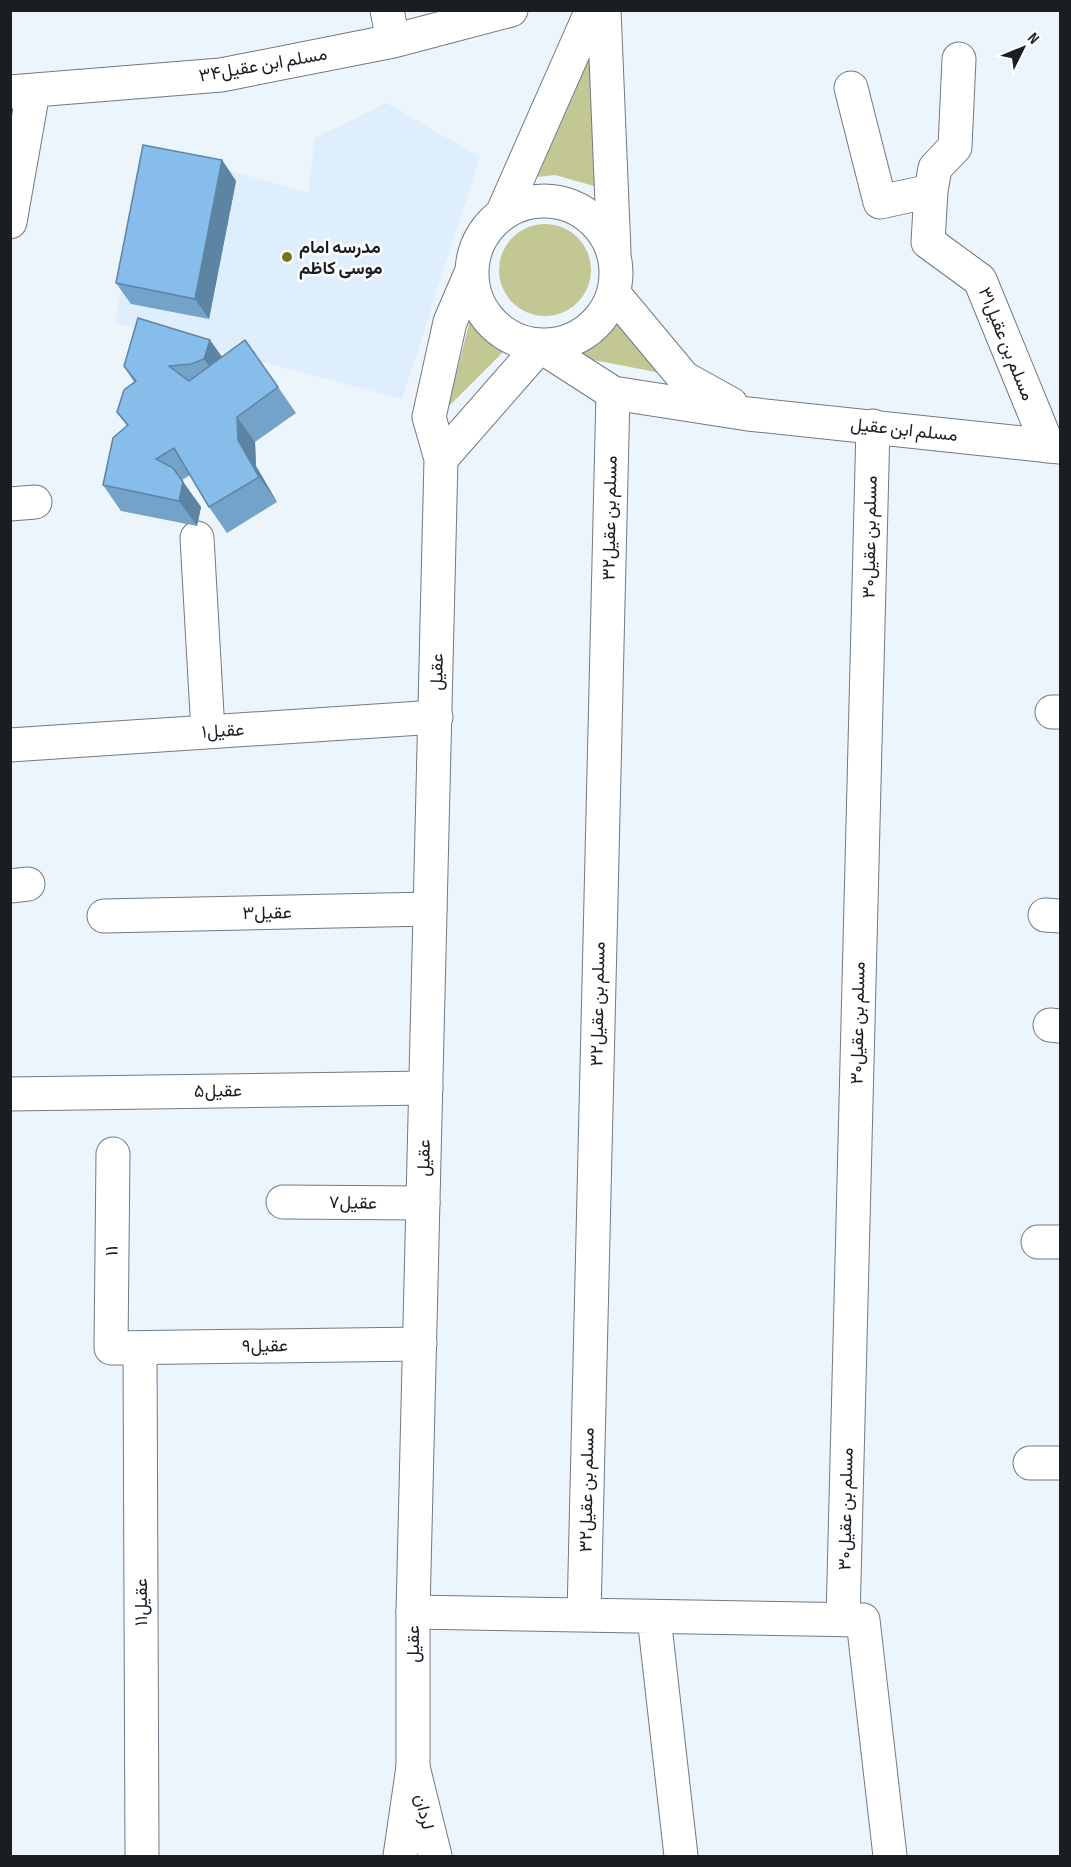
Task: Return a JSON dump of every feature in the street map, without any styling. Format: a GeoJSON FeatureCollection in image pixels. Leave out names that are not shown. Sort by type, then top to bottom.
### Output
{"type":"FeatureCollection","features":[{"type":"Feature","properties":{"kind":"street","name":"مسلم ابن عقیل۳۴"},"geometry":{"type":"LineString","coordinates":[[22,92],[221,75],[390,26],[511,10]]}},
{"type":"Feature","properties":{"kind":"street"},"geometry":{"type":"LineString","coordinates":[[502,214],[592,10]]}},
{"type":"Feature","properties":{"kind":"street"},"geometry":{"type":"LineString","coordinates":[[604,10],[616,274],[614,294],[603,316],[586,333],[564,343],[540,346],[518,341],[499,330],[484,314],[475,295],[471,273],[475,250],[485,230],[502,214],[522,204],[545,201],[568,205],[588,216],[604,233],[614,254]]}},
{"type":"Feature","properties":{"kind":"street","name":"مسلم بن عقیل۳۱"},"geometry":{"type":"LineString","coordinates":[[959,59],[956,147],[935,168],[931,191],[928,242],[980,280],[1054,446]]}},
{"type":"Feature","properties":{"kind":"street"},"geometry":{"type":"LineString","coordinates":[[851,88],[880,202],[931,191]]}},
{"type":"Feature","properties":{"kind":"street"},"geometry":{"type":"LineString","coordinates":[[10,222],[22,92]]}},
{"type":"Feature","properties":{"kind":"street","name":"عقیل"},"geometry":{"type":"LineString","coordinates":[[399,1857],[413,1767],[413,1612],[441,459],[429,417],[450,322],[471,273]]}},
{"type":"Feature","properties":{"kind":"street"},"geometry":{"type":"LineString","coordinates":[[614,294],[684,378],[748,414]]}},
{"type":"Feature","properties":{"kind":"street"},"geometry":{"type":"LineString","coordinates":[[540,346],[613,393]]}},
{"type":"Feature","properties":{"kind":"street"},"geometry":{"type":"LineString","coordinates":[[441,459],[540,346]]}},
{"type":"Feature","properties":{"kind":"street","name":"مسلم ابن عقیل"},"geometry":{"type":"LineString","coordinates":[[613,393],[748,414],[1054,446]]}},
{"type":"Feature","properties":{"kind":"street","name":"مسلم بن عقیل۳۲"},"geometry":{"type":"LineString","coordinates":[[584,1615],[613,393]]}},
{"type":"Feature","properties":{"kind":"street","name":"مسلم بن عقیل۳۰"},"geometry":{"type":"LineString","coordinates":[[843,1620],[873,426]]}},
{"type":"Feature","properties":{"kind":"street"},"geometry":{"type":"LineString","coordinates":[[198,538],[208,732]]}},
{"type":"Feature","properties":{"kind":"street","name":"عقیل۱"},"geometry":{"type":"LineString","coordinates":[[10,745],[435,717]]}},
{"type":"Feature","properties":{"kind":"street","name":"عقیل۳"},"geometry":{"type":"LineString","coordinates":[[104,916],[430,909]]}},
{"type":"Feature","properties":{"kind":"street","name":"عقیل۵"},"geometry":{"type":"LineString","coordinates":[[10,1094],[426,1088]]}},
{"type":"Feature","properties":{"kind":"street","name":"۱۱"},"geometry":{"type":"LineString","coordinates":[[113,1154],[126,1348]]}},
{"type":"Feature","properties":{"kind":"street","name":"عقیل۷"},"geometry":{"type":"LineString","coordinates":[[283,1202],[423,1203]]}},
{"type":"Feature","properties":{"kind":"street","name":"عقیل۹"},"geometry":{"type":"LineString","coordinates":[[126,1348],[420,1344]]}},
{"type":"Feature","properties":{"kind":"street","name":"عقیل۱۱"},"geometry":{"type":"LineString","coordinates":[[126,1348],[142,1857]]}},
{"type":"Feature","properties":{"kind":"street"},"geometry":{"type":"LineString","coordinates":[[413,1612],[863,1620],[890,1857]]}},
{"type":"Feature","properties":{"kind":"street"},"geometry":{"type":"LineString","coordinates":[[654,1617],[681,1857]]}},
{"type":"Feature","properties":{"kind":"street","name":"لردان"},"geometry":{"type":"LineString","coordinates":[[413,1767],[435,1857]]}},
{"type":"Feature","properties":{"kind":"shaded area","name":"مدرسه امام موسی کاظم"},"geometry":{"type":"Polygon","coordinates":[[[386,103],[480,157],[402,399],[115,323],[148,149],[308,192],[315,138],[386,103]]]}},
{"type":"Feature","properties":{"kind":"green space"},"geometry":{"type":"Polygon","coordinates":[[[595,22],[594,186],[555,175],[529,178],[595,22]]]}},
{"type":"Feature","properties":{"kind":"green space"},"geometry":{"type":"Polygon","coordinates":[[[545,224],[562,228],[577,238],[587,253],[591,270],[587,287],[577,302],[562,312],[545,316],[528,312],[513,302],[503,287],[499,270],[503,253],[513,238],[528,228],[545,224]]]}},
{"type":"Feature","properties":{"kind":"green space"},"geometry":{"type":"Polygon","coordinates":[[[614,313],[671,375],[568,355],[602,336],[614,313]]]}},
{"type":"Feature","properties":{"kind":"green space"},"geometry":{"type":"Polygon","coordinates":[[[471,316],[482,334],[507,348],[448,407],[471,316]]]}},
{"type":"Feature","properties":{"kind":"building"},"geometry":{"type":"Polygon","coordinates":[[[143,145],[222,160],[195,299],[116,283],[143,145]]]}},
{"type":"Feature","properties":{"kind":"building"},"geometry":{"type":"Polygon","coordinates":[[[138,318],[210,340],[204,359],[191,364],[169,366],[189,381],[245,340],[278,387],[237,417],[238,440],[259,477],[209,507],[174,448],[156,459],[173,468],[183,482],[179,501],[103,485],[113,438],[128,425],[117,412],[124,390],[136,381],[124,366],[138,318]]]}},
{"type":"Feature","properties":{"kind":"place","name":"مدرسه امام موسی کاظم"},"geometry":{"type":"Point","coordinates":[287,257]}}]}
